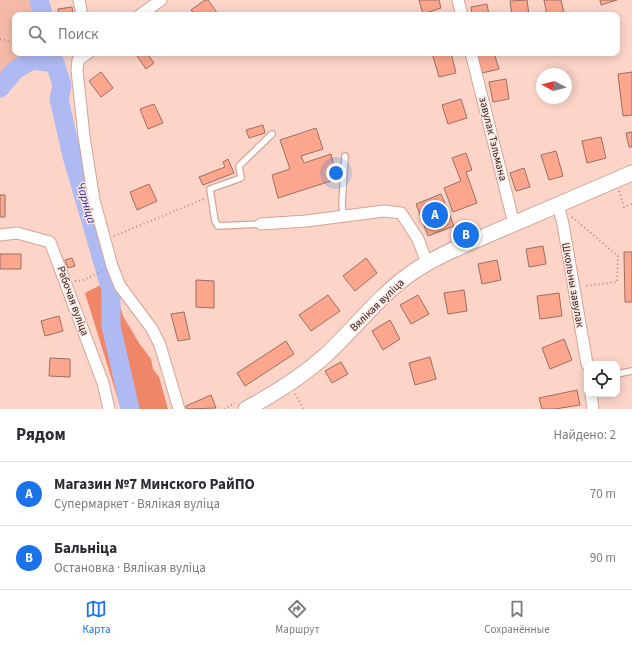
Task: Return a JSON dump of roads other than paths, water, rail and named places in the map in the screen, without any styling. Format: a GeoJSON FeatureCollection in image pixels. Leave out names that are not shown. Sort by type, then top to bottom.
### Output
{"type":"FeatureCollection","features":[{"type":"Feature","properties":{"kind":"main road","name":"Вялікая вуліца"},"geometry":{"type":"LineString","coordinates":[[246,409],[290,383],[326,355],[391,289],[427,262],[516,224],[560,211],[632,173]]}},
{"type":"Feature","properties":{"kind":"street"},"geometry":{"type":"LineString","coordinates":[[79,0],[81,12]]}},
{"type":"Feature","properties":{"kind":"street"},"geometry":{"type":"LineString","coordinates":[[144,12],[161,0]]}},
{"type":"Feature","properties":{"kind":"street"},"geometry":{"type":"LineString","coordinates":[[461,0],[462,12]]}},
{"type":"Feature","properties":{"kind":"street"},"geometry":{"type":"LineString","coordinates":[[84,56],[78,60],[77,70],[84,136],[94,200],[112,266],[120,286],[152,329],[160,344],[180,409]]}},
{"type":"Feature","properties":{"kind":"street","name":"завулак Тэльмана"},"geometry":{"type":"LineString","coordinates":[[472,56],[512,216],[516,224]]}},
{"type":"Feature","properties":{"kind":"street"},"geometry":{"type":"LineString","coordinates":[[261,224],[306,222],[384,211],[401,213],[418,239],[427,262]]}},
{"type":"Feature","properties":{"kind":"street","name":"Школьны завулак"},"geometry":{"type":"LineString","coordinates":[[560,211],[586,361]]}},
{"type":"Feature","properties":{"kind":"street","name":"Рабочая вуліца"},"geometry":{"type":"LineString","coordinates":[[0,235],[17,233],[50,242],[103,383],[109,409]]}},
{"type":"Feature","properties":{"kind":"street"},"geometry":{"type":"LineString","coordinates":[[591,397],[593,409]]}},
{"type":"Feature","properties":{"kind":"lane"},"geometry":{"type":"LineString","coordinates":[[261,224],[218,226],[215,221],[210,189],[241,178],[238,166],[272,134]]}},
{"type":"Feature","properties":{"kind":"lane"},"geometry":{"type":"LineString","coordinates":[[343,216],[342,203],[345,156]]}},
{"type":"Feature","properties":{"kind":"lane"},"geometry":{"type":"LineString","coordinates":[[620,373],[632,371]]}},
{"type":"Feature","properties":{"kind":"waterway"},"geometry":{"type":"LineString","coordinates":[[39,0],[42,12]]}},
{"type":"Feature","properties":{"kind":"waterway","name":"Чарніца"},"geometry":{"type":"LineString","coordinates":[[0,88],[15,70],[32,60],[55,63],[62,85],[59,99],[72,156],[111,290],[111,326],[130,409]]}},
{"type":"Feature","properties":{"kind":"place","name":"Магазин №7 Минского РайПО"},"geometry":{"type":"Point","coordinates":[435,215]}},
{"type":"Feature","properties":{"kind":"place","name":"Бальніца"},"geometry":{"type":"Point","coordinates":[466,235]}}]}
